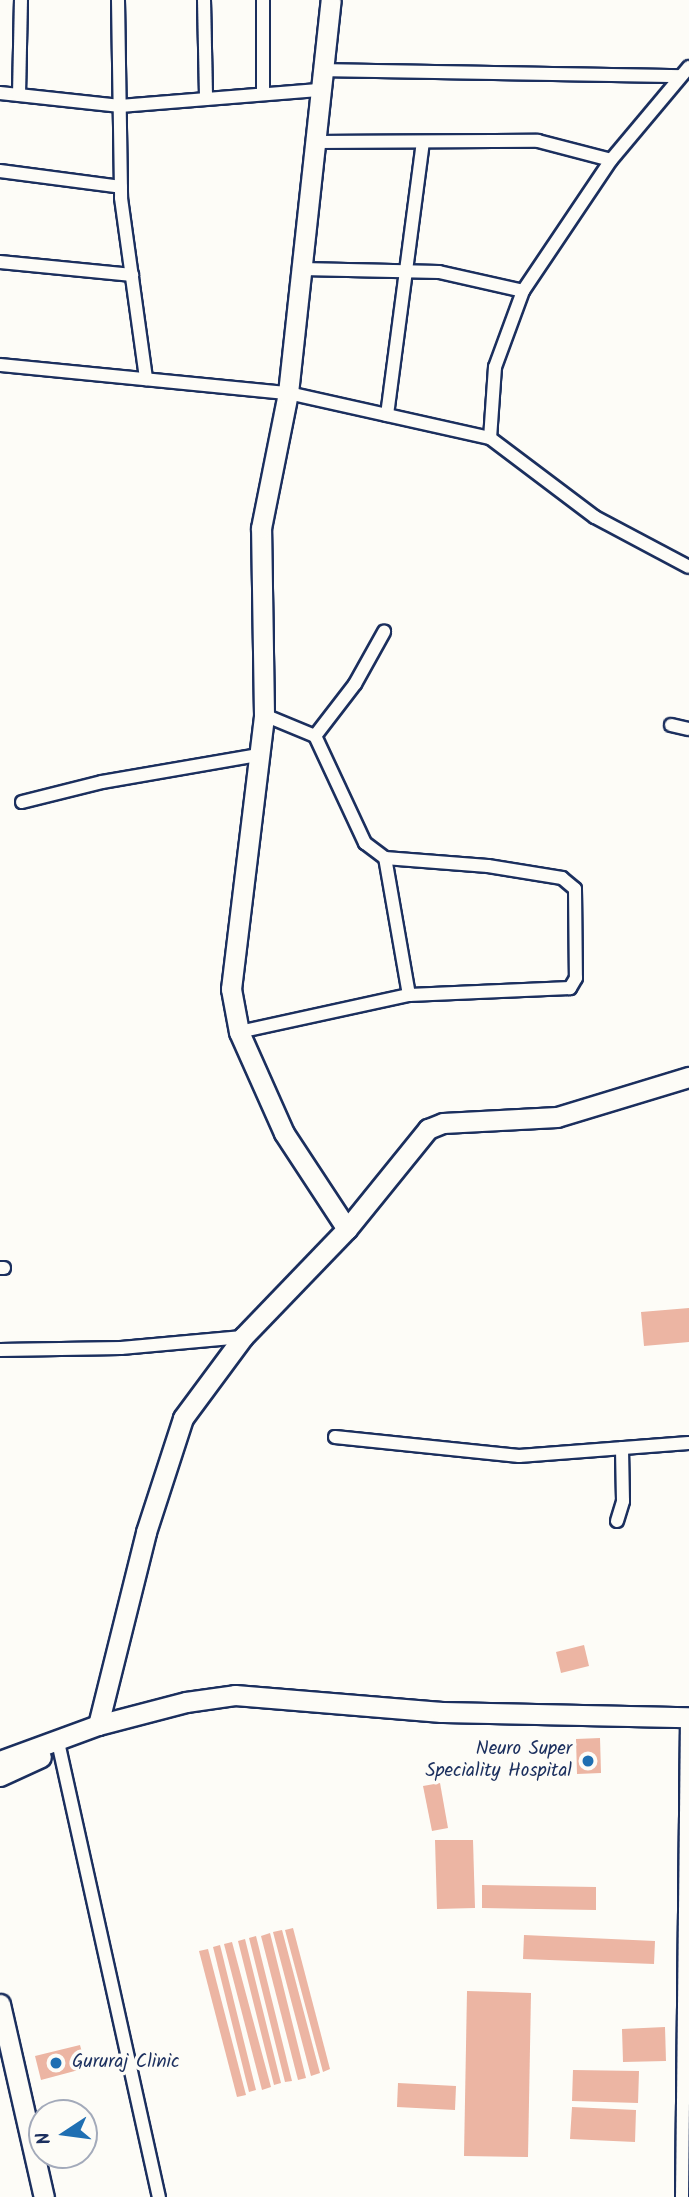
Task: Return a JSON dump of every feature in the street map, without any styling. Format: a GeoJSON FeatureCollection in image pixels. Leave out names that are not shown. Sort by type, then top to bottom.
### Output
{"type":"FeatureCollection","features":[{"type":"Feature","properties":{"kind":"main road"},"geometry":{"type":"LineString","coordinates":[[331,0],[288,393],[261,528],[264,715],[231,989],[239,1032],[284,1133],[347,1229]]}},
{"type":"Feature","properties":{"kind":"main road"},"geometry":{"type":"LineString","coordinates":[[98,1725],[146,1532],[183,1418],[243,1337],[347,1229],[428,1129],[443,1123],[557,1117],[689,1077]]}},
{"type":"Feature","properties":{"kind":"main road"},"geometry":{"type":"LineString","coordinates":[[0,1761],[58,1742],[98,1725],[186,1702],[235,1695],[441,1712],[688,1717]]}},
{"type":"Feature","properties":{"kind":"main road"},"geometry":{"type":"LineString","coordinates":[[0,1776],[39,1759],[58,1742]]}},
{"type":"Feature","properties":{"kind":"main road"},"geometry":{"type":"LineString","coordinates":[[0,2004],[44,2197]]}},
{"type":"Feature","properties":{"kind":"street"},"geometry":{"type":"LineString","coordinates":[[19,95],[21,0]]}},
{"type":"Feature","properties":{"kind":"street"},"geometry":{"type":"LineString","coordinates":[[118,0],[121,187],[146,380]]}},
{"type":"Feature","properties":{"kind":"street"},"geometry":{"type":"LineString","coordinates":[[204,0],[206,99]]}},
{"type":"Feature","properties":{"kind":"street"},"geometry":{"type":"LineString","coordinates":[[263,0],[263,94]]}},
{"type":"Feature","properties":{"kind":"street"},"geometry":{"type":"LineString","coordinates":[[490,438],[495,367],[523,290],[611,160],[689,67]]}},
{"type":"Feature","properties":{"kind":"street"},"geometry":{"type":"LineString","coordinates":[[323,70],[679,76]]}},
{"type":"Feature","properties":{"kind":"street"},"geometry":{"type":"LineString","coordinates":[[0,93],[120,106],[321,90]]}},
{"type":"Feature","properties":{"kind":"street"},"geometry":{"type":"LineString","coordinates":[[315,142],[538,141],[611,160]]}},
{"type":"Feature","properties":{"kind":"street"},"geometry":{"type":"LineString","coordinates":[[387,415],[424,142]]}},
{"type":"Feature","properties":{"kind":"street"},"geometry":{"type":"LineString","coordinates":[[0,171],[121,187]]}},
{"type":"Feature","properties":{"kind":"street"},"geometry":{"type":"LineString","coordinates":[[0,262],[132,275]]}},
{"type":"Feature","properties":{"kind":"street"},"geometry":{"type":"LineString","coordinates":[[302,269],[439,272],[523,290]]}},
{"type":"Feature","properties":{"kind":"street"},"geometry":{"type":"LineString","coordinates":[[0,365],[288,393],[490,438],[595,517],[686,566],[689,550]]}},
{"type":"Feature","properties":{"kind":"street"},"geometry":{"type":"LineString","coordinates":[[315,736],[355,684],[384,632]]}},
{"type":"Feature","properties":{"kind":"street"},"geometry":{"type":"LineString","coordinates":[[239,1032],[409,995],[564,992],[576,978],[575,889],[562,878],[488,866],[385,858],[365,843],[315,736],[264,715]]}},
{"type":"Feature","properties":{"kind":"street"},"geometry":{"type":"LineString","coordinates":[[671,724],[689,729]]}},
{"type":"Feature","properties":{"kind":"street"},"geometry":{"type":"LineString","coordinates":[[22,802],[102,782],[258,755]]}},
{"type":"Feature","properties":{"kind":"street"},"geometry":{"type":"LineString","coordinates":[[385,858],[409,995]]}},
{"type":"Feature","properties":{"kind":"street"},"geometry":{"type":"LineString","coordinates":[[0,1350],[121,1348],[243,1337]]}},
{"type":"Feature","properties":{"kind":"street"},"geometry":{"type":"LineString","coordinates":[[335,1437],[519,1456],[689,1443]]}},
{"type":"Feature","properties":{"kind":"street"},"geometry":{"type":"LineString","coordinates":[[617,1521],[623,1502],[622,1448]]}},
{"type":"Feature","properties":{"kind":"street"},"geometry":{"type":"LineString","coordinates":[[682,2197],[688,1717]]}},
{"type":"Feature","properties":{"kind":"street"},"geometry":{"type":"LineString","coordinates":[[58,1742],[159,2197]]}},
{"type":"Feature","properties":{"kind":"building"},"geometry":{"type":"Polygon","coordinates":[[[689,1308],[689,1342],[644,1346],[641,1312],[689,1308]]]}},
{"type":"Feature","properties":{"kind":"building"},"geometry":{"type":"Polygon","coordinates":[[[584,1645],[589,1666],[561,1673],[556,1652],[584,1645]]]}},
{"type":"Feature","properties":{"kind":"building"},"geometry":{"type":"Polygon","coordinates":[[[600,1738],[601,1773],[577,1774],[576,1739],[600,1738]]]}},
{"type":"Feature","properties":{"kind":"building"},"geometry":{"type":"Polygon","coordinates":[[[440,1783],[448,1828],[432,1831],[423,1786],[440,1783]]]}},
{"type":"Feature","properties":{"kind":"building"},"geometry":{"type":"Polygon","coordinates":[[[435,1840],[473,1840],[475,1908],[437,1909],[435,1840]]]}},
{"type":"Feature","properties":{"kind":"building"},"geometry":{"type":"Polygon","coordinates":[[[482,1885],[596,1887],[596,1910],[482,1908],[482,1885]]]}},
{"type":"Feature","properties":{"kind":"building"},"geometry":{"type":"Polygon","coordinates":[[[293,1928],[330,2069],[323,2072],[285,1930],[293,1928]]]}},
{"type":"Feature","properties":{"kind":"building"},"geometry":{"type":"Polygon","coordinates":[[[282,1930],[320,2073],[311,2076],[273,1932],[282,1930]]]}},
{"type":"Feature","properties":{"kind":"building"},"geometry":{"type":"Polygon","coordinates":[[[270,1933],[306,2078],[298,2080],[261,1936],[270,1933]]]}},
{"type":"Feature","properties":{"kind":"building"},"geometry":{"type":"Polygon","coordinates":[[[524,1935],[655,1941],[654,1964],[523,1959],[524,1935]]]}},
{"type":"Feature","properties":{"kind":"building"},"geometry":{"type":"Polygon","coordinates":[[[256,1936],[292,2081],[285,2082],[249,1938],[256,1936]]]}},
{"type":"Feature","properties":{"kind":"building"},"geometry":{"type":"Polygon","coordinates":[[[245,1939],[281,2083],[274,2085],[238,1941],[245,1939]]]}},
{"type":"Feature","properties":{"kind":"building"},"geometry":{"type":"Polygon","coordinates":[[[232,1942],[271,2087],[262,2090],[224,1944],[232,1942]]]}},
{"type":"Feature","properties":{"kind":"building"},"geometry":{"type":"Polygon","coordinates":[[[220,1945],[256,2090],[249,2092],[213,1947],[220,1945]]]}},
{"type":"Feature","properties":{"kind":"building"},"geometry":{"type":"Polygon","coordinates":[[[208,1949],[246,2095],[237,2097],[199,1951],[208,1949]]]}},
{"type":"Feature","properties":{"kind":"building"},"geometry":{"type":"Polygon","coordinates":[[[467,1991],[531,1993],[528,2157],[464,2156],[467,1991]]]}},
{"type":"Feature","properties":{"kind":"building"},"geometry":{"type":"Polygon","coordinates":[[[665,2027],[666,2061],[623,2062],[622,2029],[665,2027]]]}},
{"type":"Feature","properties":{"kind":"building"},"geometry":{"type":"Polygon","coordinates":[[[80,2045],[86,2068],[41,2080],[35,2056],[80,2045]]]}},
{"type":"Feature","properties":{"kind":"building"},"geometry":{"type":"Polygon","coordinates":[[[573,2070],[639,2071],[638,2103],[572,2101],[573,2070]]]}},
{"type":"Feature","properties":{"kind":"building"},"geometry":{"type":"Polygon","coordinates":[[[398,2083],[456,2086],[455,2110],[397,2107],[398,2083]]]}},
{"type":"Feature","properties":{"kind":"building"},"geometry":{"type":"Polygon","coordinates":[[[572,2107],[636,2110],[635,2142],[570,2139],[572,2107]]]}},
{"type":"Feature","properties":{"kind":"place","name":"Neuro Super Speciality Hospital"},"geometry":{"type":"Point","coordinates":[588,1761]}},
{"type":"Feature","properties":{"kind":"place","name":"Gururaj Clinic"},"geometry":{"type":"Point","coordinates":[56,2063]}}]}
